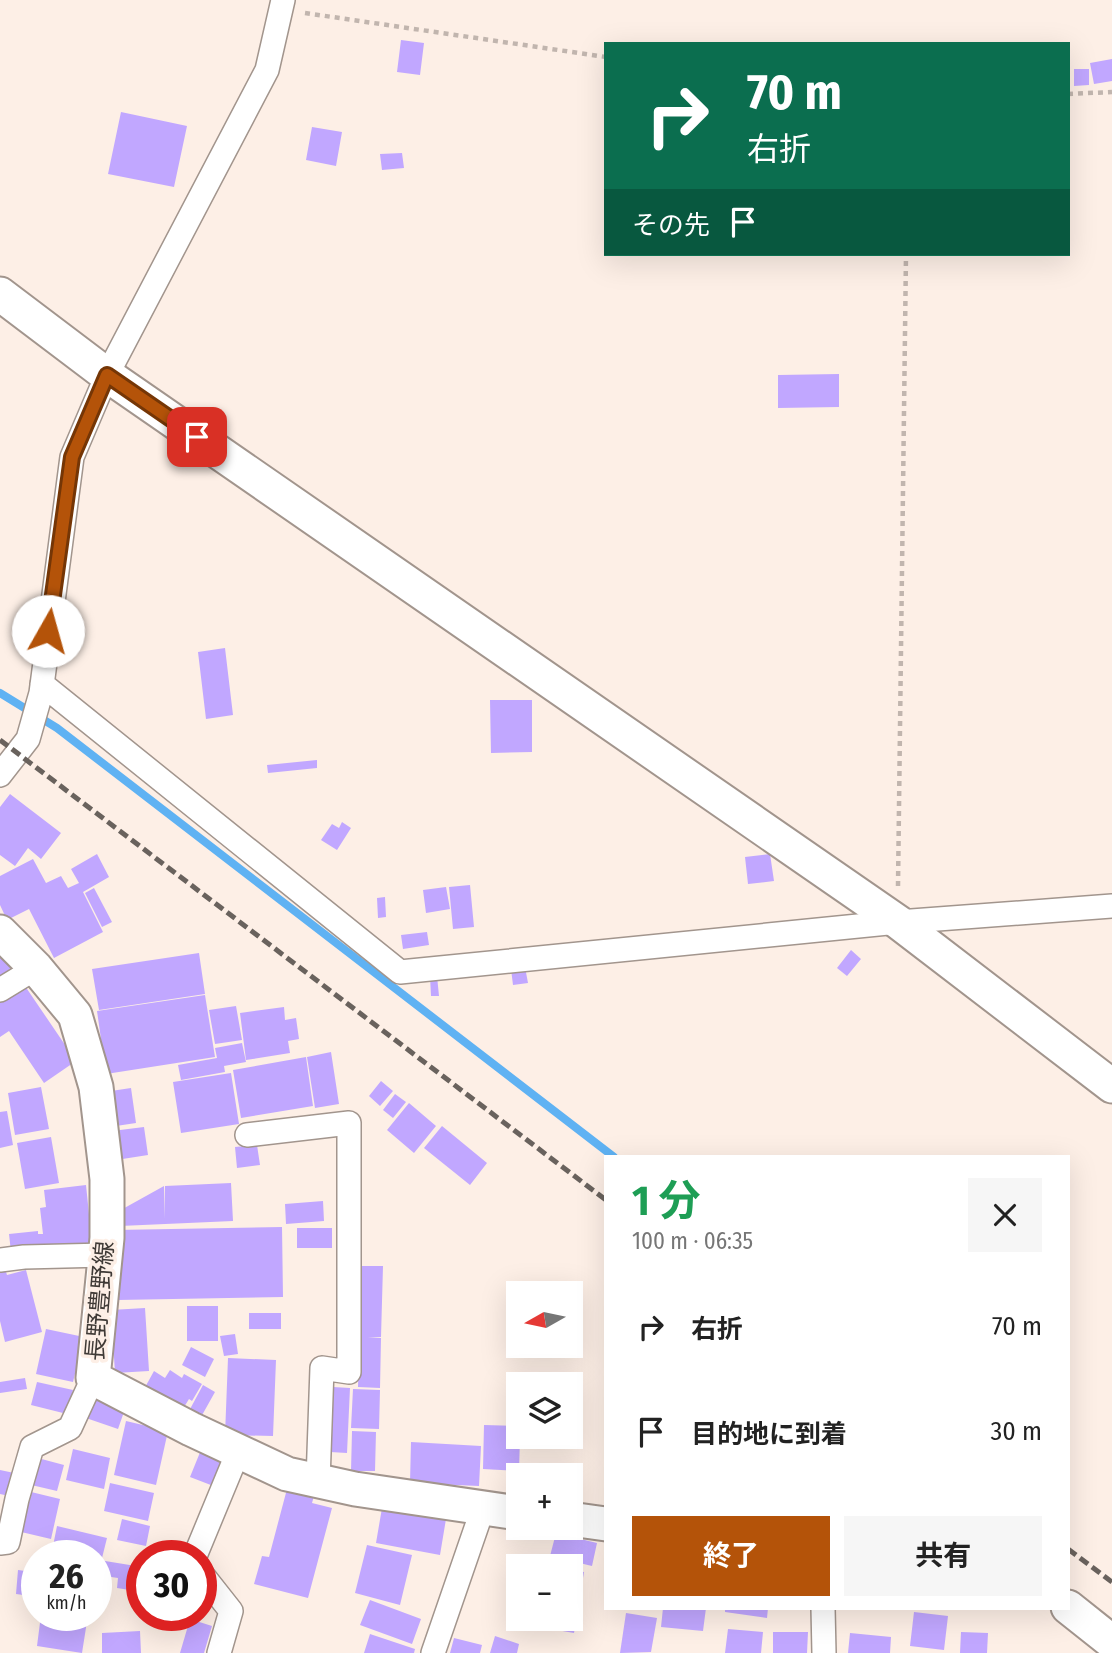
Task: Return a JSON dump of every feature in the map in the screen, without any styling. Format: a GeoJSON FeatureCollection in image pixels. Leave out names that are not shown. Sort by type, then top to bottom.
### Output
{"type":"FeatureCollection","features":[{"type":"Feature","properties":{"kind":"street"},"geometry":{"type":"LineString","coordinates":[[0,775],[28,738],[41,689],[72,457],[107,375],[267,70],[282,5]]}},
{"type":"Feature","properties":{"kind":"street"},"geometry":{"type":"LineString","coordinates":[[0,293],[107,375],[898,922],[1112,1086]]}},
{"type":"Feature","properties":{"kind":"street"},"geometry":{"type":"LineString","coordinates":[[41,689],[400,972],[898,922],[1112,906]]}},
{"type":"Feature","properties":{"kind":"street","name":"長野豊野線"},"geometry":{"type":"LineString","coordinates":[[0,932],[36,968],[75,1015],[96,1087],[107,1179],[105,1255],[93,1378],[287,1474],[355,1489],[506,1511]]}},
{"type":"Feature","properties":{"kind":"street"},"geometry":{"type":"LineString","coordinates":[[0,990],[36,968]]}},
{"type":"Feature","properties":{"kind":"street"},"geometry":{"type":"LineString","coordinates":[[247,1135],[349,1123],[349,1371],[322,1368],[318,1481]]}},
{"type":"Feature","properties":{"kind":"street"},"geometry":{"type":"LineString","coordinates":[[0,1260],[105,1255]]}},
{"type":"Feature","properties":{"kind":"street"},"geometry":{"type":"LineString","coordinates":[[0,1543],[8,1542],[32,1447],[70,1428],[93,1378]]}},
{"type":"Feature","properties":{"kind":"street"},"geometry":{"type":"LineString","coordinates":[[202,1540],[238,1452]]}},
{"type":"Feature","properties":{"kind":"street"},"geometry":{"type":"LineString","coordinates":[[433,1653],[483,1508]]}},
{"type":"Feature","properties":{"kind":"street"},"geometry":{"type":"LineString","coordinates":[[583,1521],[604,1524]]}},
{"type":"Feature","properties":{"kind":"street"},"geometry":{"type":"LineString","coordinates":[[217,1593],[231,1611],[219,1653]]}},
{"type":"Feature","properties":{"kind":"street"},"geometry":{"type":"LineString","coordinates":[[1070,1609],[1112,1642]]}},
{"type":"Feature","properties":{"kind":"street"},"geometry":{"type":"LineString","coordinates":[[824,1610],[824,1653]]}},
{"type":"Feature","properties":{"kind":"path"},"geometry":{"type":"LineString","coordinates":[[282,5],[604,57]]}},
{"type":"Feature","properties":{"kind":"path"},"geometry":{"type":"LineString","coordinates":[[1070,94],[1112,92]]}},
{"type":"Feature","properties":{"kind":"path"},"geometry":{"type":"LineString","coordinates":[[898,922],[906,256]]}},
{"type":"Feature","properties":{"kind":"building"},"geometry":{"type":"Polygon","coordinates":[[[401,40],[424,43],[420,75],[397,72],[401,40]]]}},
{"type":"Feature","properties":{"kind":"building"},"geometry":{"type":"Polygon","coordinates":[[[1112,59],[1112,81],[1094,84],[1090,63],[1112,59]]]}},
{"type":"Feature","properties":{"kind":"building"},"geometry":{"type":"Polygon","coordinates":[[[1074,69],[1089,69],[1089,85],[1074,86],[1074,69]]]}},
{"type":"Feature","properties":{"kind":"building"},"geometry":{"type":"Polygon","coordinates":[[[121,112],[187,126],[174,187],[108,174],[121,112]]]}},
{"type":"Feature","properties":{"kind":"building"},"geometry":{"type":"Polygon","coordinates":[[[312,127],[342,132],[336,166],[306,160],[312,127]]]}},
{"type":"Feature","properties":{"kind":"building"},"geometry":{"type":"Polygon","coordinates":[[[402,153],[404,168],[382,170],[380,154],[402,153]]]}},
{"type":"Feature","properties":{"kind":"building"},"geometry":{"type":"Polygon","coordinates":[[[839,374],[839,407],[778,408],[778,375],[839,374]]]}},
{"type":"Feature","properties":{"kind":"building"},"geometry":{"type":"Polygon","coordinates":[[[225,648],[233,715],[206,719],[198,652],[225,648]]]}},
{"type":"Feature","properties":{"kind":"building"},"geometry":{"type":"Polygon","coordinates":[[[490,700],[532,700],[532,752],[491,753],[490,700]]]}},
{"type":"Feature","properties":{"kind":"building"},"geometry":{"type":"Polygon","coordinates":[[[317,760],[317,768],[268,773],[267,765],[317,760]]]}},
{"type":"Feature","properties":{"kind":"building"},"geometry":{"type":"Polygon","coordinates":[[[10,794],[61,833],[41,859],[28,848],[15,866],[0,855],[0,807],[10,794]]]}},
{"type":"Feature","properties":{"kind":"building"},"geometry":{"type":"Polygon","coordinates":[[[342,822],[351,828],[337,850],[321,840],[332,824],[339,828],[342,822]]]}},
{"type":"Feature","properties":{"kind":"building"},"geometry":{"type":"Polygon","coordinates":[[[97,854],[109,877],[83,892],[103,932],[54,958],[29,909],[7,920],[0,905],[0,876],[33,859],[46,883],[61,876],[68,888],[79,883],[71,869],[97,854]]]}},
{"type":"Feature","properties":{"kind":"building"},"geometry":{"type":"Polygon","coordinates":[[[770,854],[774,881],[748,884],[745,857],[770,854]]]}},
{"type":"Feature","properties":{"kind":"building"},"geometry":{"type":"Polygon","coordinates":[[[470,885],[474,927],[453,929],[449,887],[470,885]]]}},
{"type":"Feature","properties":{"kind":"building"},"geometry":{"type":"Polygon","coordinates":[[[446,887],[450,909],[426,913],[423,890],[446,887]]]}},
{"type":"Feature","properties":{"kind":"building"},"geometry":{"type":"Polygon","coordinates":[[[94,888],[112,922],[102,927],[85,893],[94,888]]]}},
{"type":"Feature","properties":{"kind":"building"},"geometry":{"type":"Polygon","coordinates":[[[385,897],[386,917],[378,918],[377,898],[385,897]]]}},
{"type":"Feature","properties":{"kind":"building"},"geometry":{"type":"Polygon","coordinates":[[[427,932],[429,945],[403,949],[401,935],[427,932]]]}},
{"type":"Feature","properties":{"kind":"building"},"geometry":{"type":"Polygon","coordinates":[[[0,950],[16,964],[0,977],[0,950]]]}},
{"type":"Feature","properties":{"kind":"building"},"geometry":{"type":"Polygon","coordinates":[[[851,950],[861,959],[847,976],[837,968],[851,950]]]}},
{"type":"Feature","properties":{"kind":"building"},"geometry":{"type":"Polygon","coordinates":[[[199,953],[205,994],[99,1010],[92,969],[199,953]]]}},
{"type":"Feature","properties":{"kind":"building"},"geometry":{"type":"Polygon","coordinates":[[[525,967],[528,983],[513,985],[511,969],[525,967]]]}},
{"type":"Feature","properties":{"kind":"building"},"geometry":{"type":"Polygon","coordinates":[[[430,976],[437,976],[439,996],[431,996],[430,976]]]}},
{"type":"Feature","properties":{"kind":"building"},"geometry":{"type":"Polygon","coordinates":[[[25,986],[76,1061],[44,1083],[9,1031],[0,1037],[0,1003],[25,986]]]}},
{"type":"Feature","properties":{"kind":"building"},"geometry":{"type":"Polygon","coordinates":[[[205,995],[215,1057],[106,1074],[97,1011],[205,995]]]}},
{"type":"Feature","properties":{"kind":"building"},"geometry":{"type":"Polygon","coordinates":[[[236,1006],[242,1040],[215,1044],[209,1010],[236,1006]]]}},
{"type":"Feature","properties":{"kind":"building"},"geometry":{"type":"Polygon","coordinates":[[[284,1007],[285,1020],[296,1018],[299,1039],[288,1041],[290,1053],[246,1060],[240,1013],[284,1007]]]}},
{"type":"Feature","properties":{"kind":"building"},"geometry":{"type":"Polygon","coordinates":[[[242,1043],[246,1062],[224,1066],[225,1072],[181,1080],[178,1065],[217,1058],[215,1048],[242,1043]]]}},
{"type":"Feature","properties":{"kind":"building"},"geometry":{"type":"Polygon","coordinates":[[[331,1052],[339,1104],[315,1108],[307,1057],[331,1052]]]}},
{"type":"Feature","properties":{"kind":"building"},"geometry":{"type":"Polygon","coordinates":[[[306,1057],[313,1106],[241,1118],[233,1070],[306,1057]]]}},
{"type":"Feature","properties":{"kind":"building"},"geometry":{"type":"Polygon","coordinates":[[[231,1073],[239,1124],[181,1133],[173,1082],[231,1073]]]}},
{"type":"Feature","properties":{"kind":"building"},"geometry":{"type":"Polygon","coordinates":[[[381,1081],[393,1091],[380,1106],[369,1096],[381,1081]]]}},
{"type":"Feature","properties":{"kind":"building"},"geometry":{"type":"Polygon","coordinates":[[[41,1087],[49,1129],[15,1135],[8,1093],[41,1087]]]}},
{"type":"Feature","properties":{"kind":"building"},"geometry":{"type":"Polygon","coordinates":[[[131,1088],[136,1123],[116,1126],[111,1091],[131,1088]]]}},
{"type":"Feature","properties":{"kind":"building"},"geometry":{"type":"Polygon","coordinates":[[[395,1094],[406,1102],[393,1118],[383,1110],[395,1094]]]}},
{"type":"Feature","properties":{"kind":"building"},"geometry":{"type":"Polygon","coordinates":[[[409,1103],[436,1126],[414,1153],[387,1130],[409,1103]]]}},
{"type":"Feature","properties":{"kind":"building"},"geometry":{"type":"Polygon","coordinates":[[[7,1111],[13,1145],[0,1148],[0,1112],[7,1111]]]}},
{"type":"Feature","properties":{"kind":"building"},"geometry":{"type":"Polygon","coordinates":[[[442,1126],[487,1163],[470,1185],[424,1148],[442,1126]]]}},
{"type":"Feature","properties":{"kind":"building"},"geometry":{"type":"Polygon","coordinates":[[[144,1127],[148,1155],[116,1160],[112,1131],[144,1127]]]}},
{"type":"Feature","properties":{"kind":"building"},"geometry":{"type":"Polygon","coordinates":[[[51,1137],[59,1183],[25,1189],[17,1143],[51,1137]]]}},
{"type":"Feature","properties":{"kind":"building"},"geometry":{"type":"Polygon","coordinates":[[[257,1145],[260,1165],[237,1168],[235,1147],[257,1145]]]}},
{"type":"Feature","properties":{"kind":"building"},"geometry":{"type":"Polygon","coordinates":[[[231,1183],[233,1221],[120,1226],[119,1211],[164,1186],[165,1219],[165,1186],[231,1183]]]}},
{"type":"Feature","properties":{"kind":"building"},"geometry":{"type":"Polygon","coordinates":[[[86,1185],[92,1243],[11,1252],[9,1234],[38,1231],[38,1234],[43,1234],[40,1208],[46,1207],[44,1190],[86,1185]]]}},
{"type":"Feature","properties":{"kind":"building"},"geometry":{"type":"Polygon","coordinates":[[[323,1201],[324,1221],[286,1224],[285,1204],[323,1201]]]}},
{"type":"Feature","properties":{"kind":"building"},"geometry":{"type":"Polygon","coordinates":[[[282,1227],[283,1297],[117,1300],[115,1230],[282,1227]]]}},
{"type":"Feature","properties":{"kind":"building"},"geometry":{"type":"Polygon","coordinates":[[[297,1228],[332,1228],[332,1248],[297,1248],[297,1228]]]}},
{"type":"Feature","properties":{"kind":"building"},"geometry":{"type":"Polygon","coordinates":[[[3,1262],[7,1275],[26,1270],[42,1332],[5,1342],[0,1321],[0,1263],[3,1262]]]}},
{"type":"Feature","properties":{"kind":"building"},"geometry":{"type":"Polygon","coordinates":[[[361,1266],[383,1266],[381,1337],[368,1337],[381,1338],[380,1388],[358,1387],[361,1266]]]}},
{"type":"Feature","properties":{"kind":"building"},"geometry":{"type":"Polygon","coordinates":[[[187,1306],[218,1306],[218,1341],[187,1341],[187,1306]]]}},
{"type":"Feature","properties":{"kind":"building"},"geometry":{"type":"Polygon","coordinates":[[[145,1308],[149,1371],[115,1373],[111,1310],[145,1308]]]}},
{"type":"Feature","properties":{"kind":"building"},"geometry":{"type":"Polygon","coordinates":[[[249,1313],[281,1313],[281,1329],[249,1329],[249,1313]]]}},
{"type":"Feature","properties":{"kind":"building"},"geometry":{"type":"Polygon","coordinates":[[[46,1329],[84,1337],[73,1382],[36,1374],[46,1329]]]}},
{"type":"Feature","properties":{"kind":"building"},"geometry":{"type":"Polygon","coordinates":[[[235,1334],[238,1354],[224,1356],[220,1336],[235,1334]]]}},
{"type":"Feature","properties":{"kind":"building"},"geometry":{"type":"Polygon","coordinates":[[[191,1347],[214,1359],[205,1377],[182,1365],[191,1347]]]}},
{"type":"Feature","properties":{"kind":"building"},"geometry":{"type":"Polygon","coordinates":[[[228,1358],[276,1360],[273,1436],[225,1435],[228,1358]]]}},
{"type":"Feature","properties":{"kind":"building"},"geometry":{"type":"Polygon","coordinates":[[[170,1370],[182,1378],[184,1374],[202,1384],[192,1401],[189,1399],[181,1412],[143,1391],[154,1371],[165,1378],[170,1370]]]}},
{"type":"Feature","properties":{"kind":"building"},"geometry":{"type":"Polygon","coordinates":[[[25,1378],[27,1389],[0,1393],[0,1382],[25,1378]]]}},
{"type":"Feature","properties":{"kind":"building"},"geometry":{"type":"Polygon","coordinates":[[[37,1382],[73,1390],[67,1414],[31,1405],[37,1382]]]}},
{"type":"Feature","properties":{"kind":"building"},"geometry":{"type":"Polygon","coordinates":[[[203,1385],[215,1392],[201,1417],[189,1411],[203,1385]]]}},
{"type":"Feature","properties":{"kind":"building"},"geometry":{"type":"Polygon","coordinates":[[[333,1387],[350,1388],[347,1453],[330,1452],[333,1387]]]}},
{"type":"Feature","properties":{"kind":"building"},"geometry":{"type":"Polygon","coordinates":[[[353,1389],[380,1390],[379,1429],[351,1428],[353,1389]]]}},
{"type":"Feature","properties":{"kind":"building"},"geometry":{"type":"Polygon","coordinates":[[[95,1394],[126,1406],[118,1429],[86,1418],[95,1394]]]}},
{"type":"Feature","properties":{"kind":"building"},"geometry":{"type":"Polygon","coordinates":[[[126,1421],[168,1431],[156,1485],[114,1475],[126,1421]]]}},
{"type":"Feature","properties":{"kind":"building"},"geometry":{"type":"Polygon","coordinates":[[[484,1425],[506,1426],[506,1449],[520,1449],[519,1463],[506,1463],[506,1470],[483,1469],[484,1425]]]}},
{"type":"Feature","properties":{"kind":"building"},"geometry":{"type":"Polygon","coordinates":[[[352,1431],[376,1432],[375,1471],[351,1471],[352,1431]]]}},
{"type":"Feature","properties":{"kind":"building"},"geometry":{"type":"Polygon","coordinates":[[[411,1442],[481,1446],[479,1486],[410,1483],[411,1442]]]}},
{"type":"Feature","properties":{"kind":"building"},"geometry":{"type":"Polygon","coordinates":[[[203,1445],[229,1455],[216,1487],[190,1477],[203,1445]]]}},
{"type":"Feature","properties":{"kind":"building"},"geometry":{"type":"Polygon","coordinates":[[[73,1449],[110,1458],[104,1489],[66,1480],[73,1449]]]}},
{"type":"Feature","properties":{"kind":"building"},"geometry":{"type":"Polygon","coordinates":[[[34,1457],[64,1465],[57,1491],[27,1484],[34,1457]]]}},
{"type":"Feature","properties":{"kind":"building"},"geometry":{"type":"Polygon","coordinates":[[[0,1470],[19,1474],[14,1497],[0,1494],[0,1470]]]}},
{"type":"Feature","properties":{"kind":"building"},"geometry":{"type":"Polygon","coordinates":[[[110,1483],[154,1493],[148,1521],[104,1511],[110,1483]]]}},
{"type":"Feature","properties":{"kind":"building"},"geometry":{"type":"Polygon","coordinates":[[[287,1489],[314,1496],[312,1503],[332,1508],[308,1598],[254,1584],[262,1556],[269,1557],[287,1489]]]}},
{"type":"Feature","properties":{"kind":"building"},"geometry":{"type":"Polygon","coordinates":[[[27,1491],[60,1499],[51,1539],[17,1531],[27,1491]]]}},
{"type":"Feature","properties":{"kind":"building"},"geometry":{"type":"Polygon","coordinates":[[[382,1508],[446,1519],[440,1555],[376,1543],[382,1508]]]}},
{"type":"Feature","properties":{"kind":"building"},"geometry":{"type":"Polygon","coordinates":[[[122,1519],[150,1526],[147,1540],[117,1540],[122,1519]]]}},
{"type":"Feature","properties":{"kind":"building"},"geometry":{"type":"Polygon","coordinates":[[[57,1526],[107,1538],[106,1540],[54,1540],[57,1526]]]}},
{"type":"Feature","properties":{"kind":"building"},"geometry":{"type":"Polygon","coordinates":[[[554,1540],[583,1540],[597,1543],[592,1566],[583,1564],[583,1554],[551,1554],[554,1540]]]}},
{"type":"Feature","properties":{"kind":"building"},"geometry":{"type":"Polygon","coordinates":[[[367,1545],[412,1555],[400,1605],[355,1593],[367,1545]]]}},
{"type":"Feature","properties":{"kind":"building"},"geometry":{"type":"Polygon","coordinates":[[[112,1562],[126,1564],[126,1589],[117,1588],[118,1578],[112,1577],[112,1562]]]}},
{"type":"Feature","properties":{"kind":"building"},"geometry":{"type":"Polygon","coordinates":[[[18,1570],[21,1570],[21,1595],[16,1594],[18,1570]]]}},
{"type":"Feature","properties":{"kind":"building"},"geometry":{"type":"Polygon","coordinates":[[[370,1600],[421,1619],[412,1644],[360,1625],[370,1600]]]}},
{"type":"Feature","properties":{"kind":"building"},"geometry":{"type":"Polygon","coordinates":[[[663,1610],[706,1610],[703,1631],[661,1627],[663,1610]]]}},
{"type":"Feature","properties":{"kind":"building"},"geometry":{"type":"Polygon","coordinates":[[[725,1610],[768,1610],[767,1618],[725,1610]]]}},
{"type":"Feature","properties":{"kind":"building"},"geometry":{"type":"Polygon","coordinates":[[[914,1612],[948,1616],[944,1650],[910,1646],[914,1612]]]}},
{"type":"Feature","properties":{"kind":"building"},"geometry":{"type":"Polygon","coordinates":[[[626,1613],[657,1618],[651,1652],[620,1653],[626,1613]]]}},
{"type":"Feature","properties":{"kind":"building"},"geometry":{"type":"Polygon","coordinates":[[[728,1629],[763,1632],[761,1653],[725,1653],[728,1629]]]}},
{"type":"Feature","properties":{"kind":"building"},"geometry":{"type":"Polygon","coordinates":[[[39,1631],[85,1631],[82,1653],[37,1646],[39,1631]]]}},
{"type":"Feature","properties":{"kind":"building"},"geometry":{"type":"Polygon","coordinates":[[[140,1631],[141,1653],[102,1653],[102,1633],[140,1631]]]}},
{"type":"Feature","properties":{"kind":"building"},"geometry":{"type":"Polygon","coordinates":[[[186,1631],[211,1631],[204,1653],[180,1653],[186,1631]]]}},
{"type":"Feature","properties":{"kind":"building"},"geometry":{"type":"Polygon","coordinates":[[[773,1632],[808,1632],[807,1653],[773,1653],[773,1632]]]}},
{"type":"Feature","properties":{"kind":"building"},"geometry":{"type":"Polygon","coordinates":[[[961,1632],[988,1633],[987,1653],[960,1653],[961,1632]]]}},
{"type":"Feature","properties":{"kind":"building"},"geometry":{"type":"Polygon","coordinates":[[[850,1633],[891,1637],[890,1653],[848,1653],[850,1633]]]}},
{"type":"Feature","properties":{"kind":"building"},"geometry":{"type":"Polygon","coordinates":[[[370,1634],[415,1649],[414,1653],[364,1653],[370,1634]]]}},
{"type":"Feature","properties":{"kind":"building"},"geometry":{"type":"Polygon","coordinates":[[[495,1636],[519,1644],[517,1653],[490,1653],[495,1636]]]}},
{"type":"Feature","properties":{"kind":"building"},"geometry":{"type":"Polygon","coordinates":[[[454,1638],[482,1645],[480,1653],[450,1653],[454,1638]]]}},
{"type":"Feature","properties":{"kind":"waterway"},"geometry":{"type":"LineString","coordinates":[[0,693],[57,728],[611,1155]]}},
{"type":"Feature","properties":{"kind":"railway"},"geometry":{"type":"LineString","coordinates":[[0,740],[604,1198]]}},
{"type":"Feature","properties":{"kind":"railway"},"geometry":{"type":"LineString","coordinates":[[1070,1550],[1112,1582]]}},
{"type":"Feature","properties":{"kind":"route"},"geometry":{"type":"LineString","coordinates":[[48,631],[72,457],[107,375],[197,437]]}}]}
